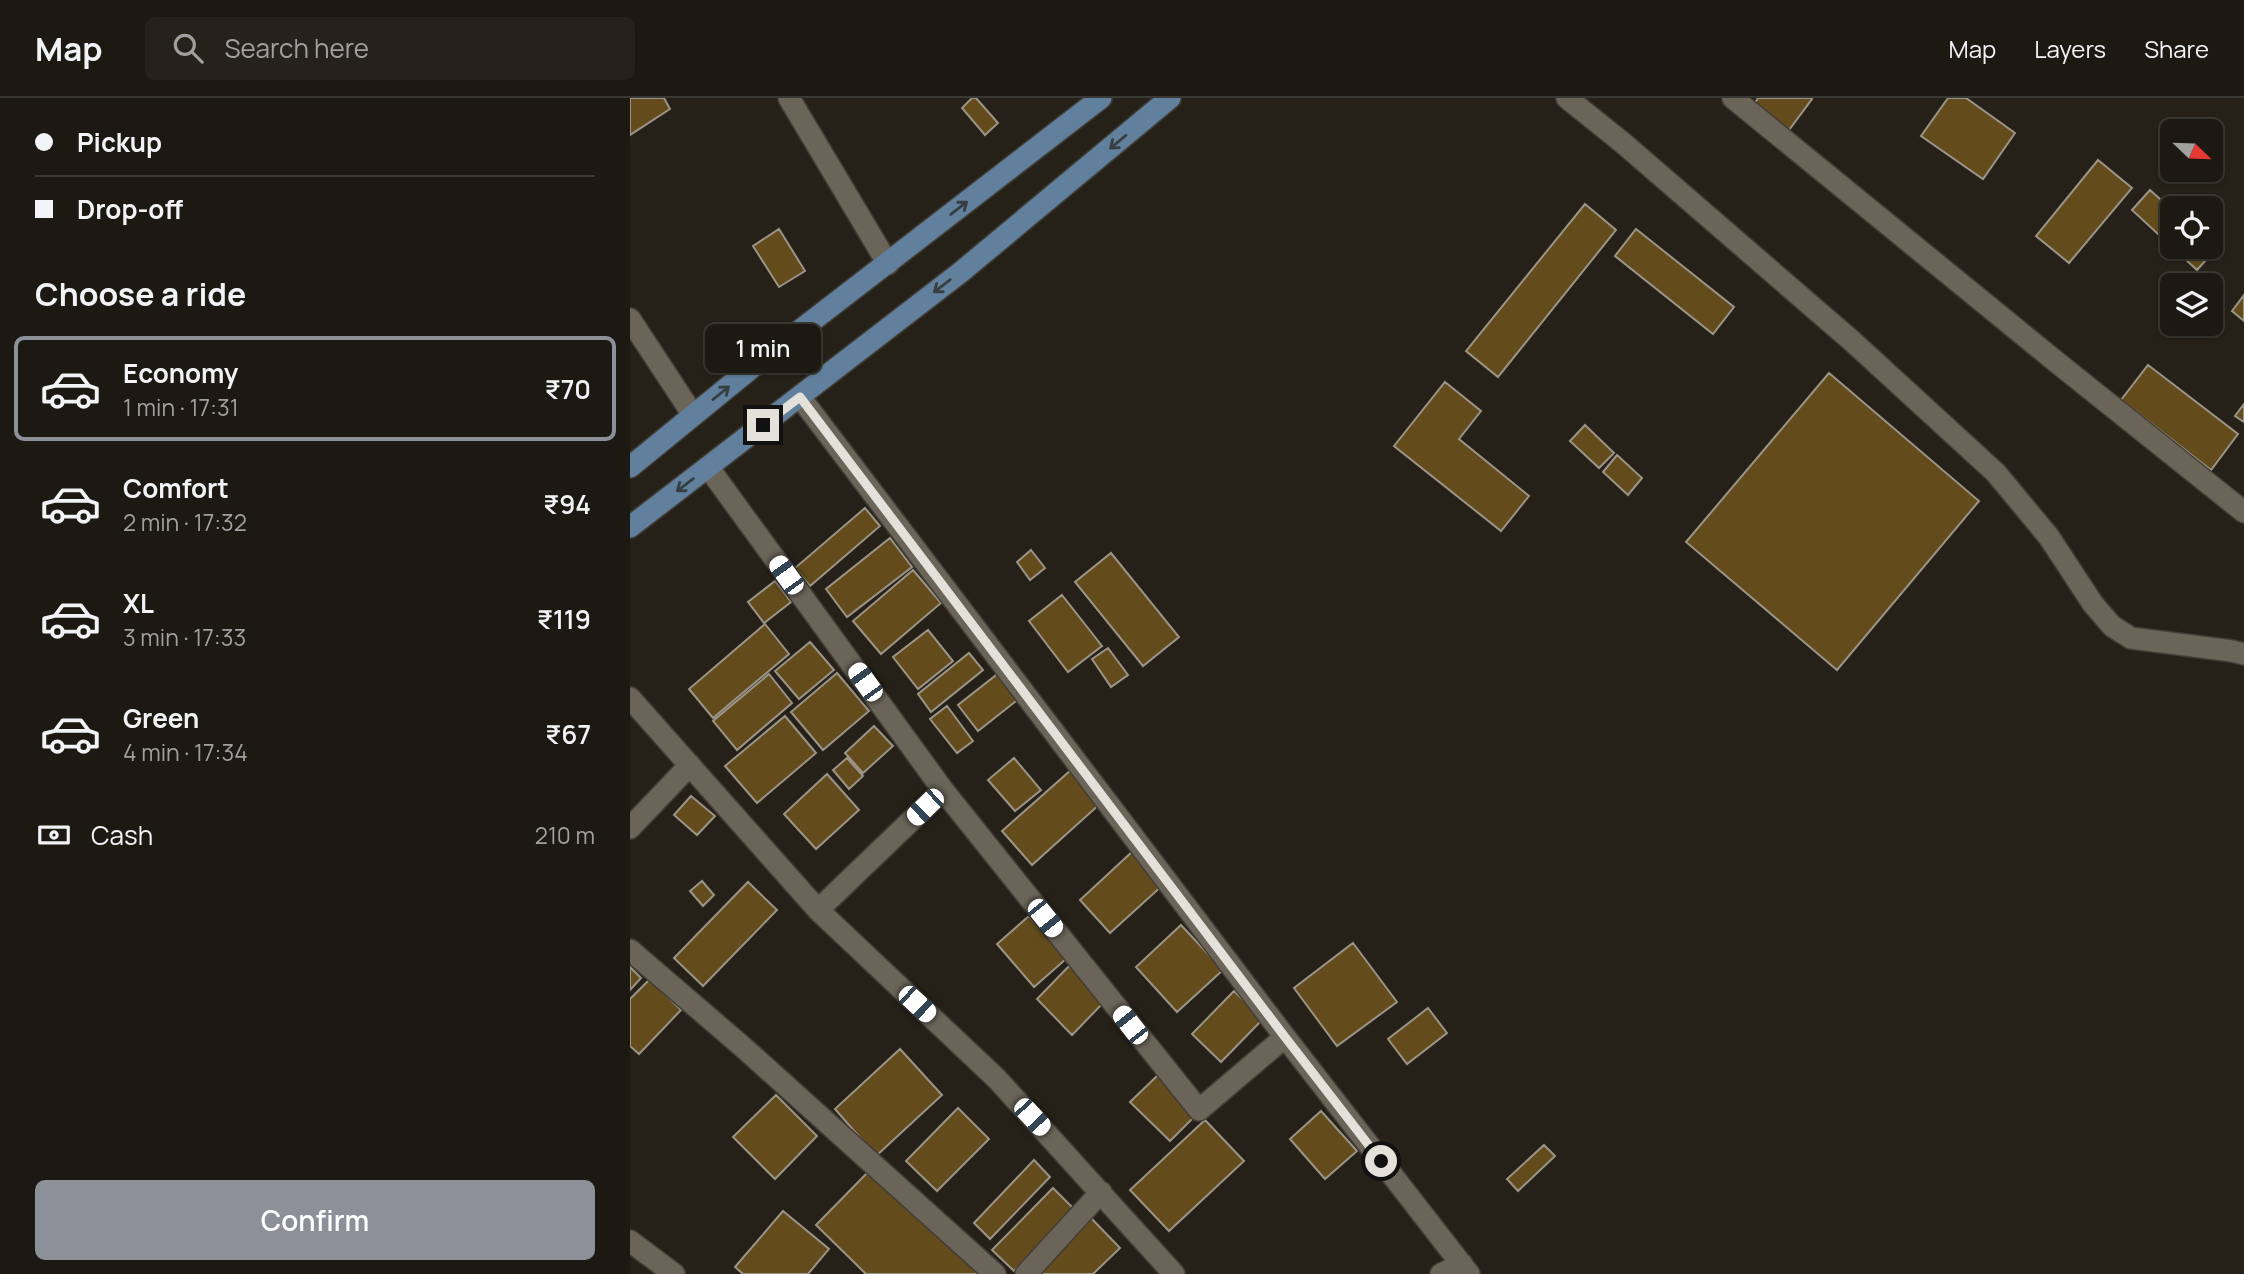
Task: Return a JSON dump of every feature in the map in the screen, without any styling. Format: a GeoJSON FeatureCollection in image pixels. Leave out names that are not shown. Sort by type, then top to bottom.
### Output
{"type":"FeatureCollection","features":[{"type":"Feature","properties":{"kind":"main road"},"geometry":{"type":"LineString","coordinates":[[630,467],[755,365],[1101,98]]}},
{"type":"Feature","properties":{"kind":"main road"},"geometry":{"type":"LineString","coordinates":[[630,527],[961,272],[1170,98]]}},
{"type":"Feature","properties":{"kind":"street"},"geometry":{"type":"LineString","coordinates":[[789,98],[888,264]]}},
{"type":"Feature","properties":{"kind":"street"},"geometry":{"type":"LineString","coordinates":[[1567,98],[1852,341],[1996,473],[2049,537],[2093,604],[2112,626],[2131,638],[2232,650],[2244,654]]}},
{"type":"Feature","properties":{"kind":"street"},"geometry":{"type":"LineString","coordinates":[[1733,98],[2244,512]]}},
{"type":"Feature","properties":{"kind":"street"},"geometry":{"type":"LineString","coordinates":[[630,319],[693,415]]}},
{"type":"Feature","properties":{"kind":"street"},"geometry":{"type":"LineString","coordinates":[[800,397],[1285,1037],[1466,1269],[1441,1274]]}},
{"type":"Feature","properties":{"kind":"street"},"geometry":{"type":"LineString","coordinates":[[708,467],[943,790],[1199,1110],[1285,1037]]}},
{"type":"Feature","properties":{"kind":"street"},"geometry":{"type":"LineString","coordinates":[[630,698],[818,910],[997,1079],[1174,1274]]}},
{"type":"Feature","properties":{"kind":"street"},"geometry":{"type":"LineString","coordinates":[[630,828],[690,765]]}},
{"type":"Feature","properties":{"kind":"street"},"geometry":{"type":"LineString","coordinates":[[818,910],[943,790]]}},
{"type":"Feature","properties":{"kind":"street"},"geometry":{"type":"LineString","coordinates":[[630,950],[744,1048],[995,1274]]}},
{"type":"Feature","properties":{"kind":"street"},"geometry":{"type":"LineString","coordinates":[[1026,1274],[1101,1192]]}},
{"type":"Feature","properties":{"kind":"street"},"geometry":{"type":"LineString","coordinates":[[630,1241],[674,1274]]}},
{"type":"Feature","properties":{"kind":"building"},"geometry":{"type":"Polygon","coordinates":[[[630,98],[664,98],[670,109],[630,135],[630,98]]]}},
{"type":"Feature","properties":{"kind":"building"},"geometry":{"type":"Polygon","coordinates":[[[972,98],[976,98],[998,123],[985,135],[962,108],[972,98]]]}},
{"type":"Feature","properties":{"kind":"building"},"geometry":{"type":"Polygon","coordinates":[[[1758,98],[1812,99],[1789,130],[1755,103],[1758,98]]]}},
{"type":"Feature","properties":{"kind":"building"},"geometry":{"type":"Polygon","coordinates":[[[1948,98],[1966,98],[2015,133],[1983,179],[1921,136],[1948,98]]]}},
{"type":"Feature","properties":{"kind":"building"},"geometry":{"type":"Polygon","coordinates":[[[2098,160],[2132,188],[2069,263],[2036,236],[2098,160]]]}},
{"type":"Feature","properties":{"kind":"building"},"geometry":{"type":"Polygon","coordinates":[[[2150,190],[2160,199],[2160,236],[2132,210],[2150,190]]]}},
{"type":"Feature","properties":{"kind":"building"},"geometry":{"type":"Polygon","coordinates":[[[1585,204],[1616,230],[1498,377],[1466,351],[1585,204]]]}},
{"type":"Feature","properties":{"kind":"building"},"geometry":{"type":"Polygon","coordinates":[[[779,229],[805,271],[779,287],[753,246],[779,229]]]}},
{"type":"Feature","properties":{"kind":"building"},"geometry":{"type":"Polygon","coordinates":[[[1636,229],[1734,307],[1713,334],[1615,256],[1636,229]]]}},
{"type":"Feature","properties":{"kind":"building"},"geometry":{"type":"Polygon","coordinates":[[[2185,259],[2207,259],[2197,270],[2185,259]]]}},
{"type":"Feature","properties":{"kind":"building"},"geometry":{"type":"Polygon","coordinates":[[[2244,295],[2244,321],[2232,311],[2244,295]]]}},
{"type":"Feature","properties":{"kind":"building"},"geometry":{"type":"Polygon","coordinates":[[[2148,365],[2238,434],[2211,470],[2121,400],[2148,365]]]}},
{"type":"Feature","properties":{"kind":"building"},"geometry":{"type":"Polygon","coordinates":[[[1829,373],[1979,501],[1837,670],[1686,542],[1829,373]]]}},
{"type":"Feature","properties":{"kind":"building"},"geometry":{"type":"Polygon","coordinates":[[[1445,382],[1481,411],[1459,439],[1529,496],[1501,531],[1394,446],[1445,382]]]}},
{"type":"Feature","properties":{"kind":"building"},"geometry":{"type":"Polygon","coordinates":[[[2244,404],[2244,422],[2235,416],[2244,404]]]}},
{"type":"Feature","properties":{"kind":"building"},"geometry":{"type":"Polygon","coordinates":[[[1585,425],[1614,453],[1599,468],[1570,441],[1585,425]]]}},
{"type":"Feature","properties":{"kind":"building"},"geometry":{"type":"Polygon","coordinates":[[[1617,455],[1642,478],[1628,495],[1603,472],[1617,455]]]}},
{"type":"Feature","properties":{"kind":"building"},"geometry":{"type":"Polygon","coordinates":[[[865,508],[880,526],[810,586],[795,568],[865,508]]]}},
{"type":"Feature","properties":{"kind":"building"},"geometry":{"type":"Polygon","coordinates":[[[890,538],[912,567],[847,617],[826,589],[890,538]]]}},
{"type":"Feature","properties":{"kind":"building"},"geometry":{"type":"Polygon","coordinates":[[[1031,550],[1045,568],[1030,580],[1017,562],[1031,550]]]}},
{"type":"Feature","properties":{"kind":"building"},"geometry":{"type":"Polygon","coordinates":[[[1111,553],[1179,637],[1143,666],[1075,582],[1111,553]]]}},
{"type":"Feature","properties":{"kind":"building"},"geometry":{"type":"Polygon","coordinates":[[[913,570],[941,603],[881,654],[853,621],[913,570]]]}},
{"type":"Feature","properties":{"kind":"building"},"geometry":{"type":"Polygon","coordinates":[[[775,581],[791,602],[764,623],[748,602],[775,581]]]}},
{"type":"Feature","properties":{"kind":"building"},"geometry":{"type":"Polygon","coordinates":[[[1062,595],[1102,646],[1068,672],[1029,621],[1062,595]]]}},
{"type":"Feature","properties":{"kind":"building"},"geometry":{"type":"Polygon","coordinates":[[[765,624],[789,654],[713,718],[689,689],[765,624]]]}},
{"type":"Feature","properties":{"kind":"building"},"geometry":{"type":"Polygon","coordinates":[[[928,630],[953,661],[918,689],[893,657],[928,630]]]}},
{"type":"Feature","properties":{"kind":"building"},"geometry":{"type":"Polygon","coordinates":[[[810,642],[834,670],[799,699],[775,671],[810,642]]]}},
{"type":"Feature","properties":{"kind":"building"},"geometry":{"type":"Polygon","coordinates":[[[1108,648],[1128,675],[1111,687],[1092,659],[1108,648]]]}},
{"type":"Feature","properties":{"kind":"building"},"geometry":{"type":"Polygon","coordinates":[[[969,653],[983,670],[931,712],[918,694],[969,653]]]}},
{"type":"Feature","properties":{"kind":"building"},"geometry":{"type":"Polygon","coordinates":[[[1000,672],[1020,698],[978,731],[958,705],[1000,672]]]}},
{"type":"Feature","properties":{"kind":"building"},"geometry":{"type":"Polygon","coordinates":[[[837,673],[869,711],[823,750],[791,712],[837,673]]]}},
{"type":"Feature","properties":{"kind":"building"},"geometry":{"type":"Polygon","coordinates":[[[769,674],[792,703],[737,750],[713,721],[769,674]]]}},
{"type":"Feature","properties":{"kind":"building"},"geometry":{"type":"Polygon","coordinates":[[[947,706],[973,741],[957,753],[930,719],[947,706]]]}},
{"type":"Feature","properties":{"kind":"building"},"geometry":{"type":"Polygon","coordinates":[[[785,716],[816,753],[757,803],[725,766],[785,716]]]}},
{"type":"Feature","properties":{"kind":"building"},"geometry":{"type":"Polygon","coordinates":[[[874,726],[893,746],[863,773],[845,753],[874,726]]]}},
{"type":"Feature","properties":{"kind":"building"},"geometry":{"type":"Polygon","coordinates":[[[847,758],[863,776],[849,789],[833,770],[847,758]]]}},
{"type":"Feature","properties":{"kind":"building"},"geometry":{"type":"Polygon","coordinates":[[[1014,758],[1041,790],[1015,811],[988,780],[1014,758]]]}},
{"type":"Feature","properties":{"kind":"building"},"geometry":{"type":"Polygon","coordinates":[[[1071,770],[1101,803],[1032,865],[1002,831],[1071,770]]]}},
{"type":"Feature","properties":{"kind":"building"},"geometry":{"type":"Polygon","coordinates":[[[827,774],[859,810],[816,849],[784,814],[827,774]]]}},
{"type":"Feature","properties":{"kind":"building"},"geometry":{"type":"Polygon","coordinates":[[[691,796],[715,816],[697,835],[674,815],[691,796]]]}},
{"type":"Feature","properties":{"kind":"building"},"geometry":{"type":"Polygon","coordinates":[[[1134,850],[1164,884],[1110,933],[1080,900],[1134,850]]]}},
{"type":"Feature","properties":{"kind":"building"},"geometry":{"type":"Polygon","coordinates":[[[702,881],[714,895],[703,906],[690,891],[702,881]]]}},
{"type":"Feature","properties":{"kind":"building"},"geometry":{"type":"Polygon","coordinates":[[[748,882],[777,910],[703,986],[674,958],[748,882]]]}},
{"type":"Feature","properties":{"kind":"building"},"geometry":{"type":"Polygon","coordinates":[[[1029,916],[1066,959],[1034,987],[997,944],[1029,916]]]}},
{"type":"Feature","properties":{"kind":"building"},"geometry":{"type":"Polygon","coordinates":[[[1181,925],[1223,970],[1177,1012],[1136,967],[1181,925]]]}},
{"type":"Feature","properties":{"kind":"building"},"geometry":{"type":"Polygon","coordinates":[[[1353,943],[1397,1002],[1337,1046],[1294,988],[1353,943]]]}},
{"type":"Feature","properties":{"kind":"building"},"geometry":{"type":"Polygon","coordinates":[[[1072,963],[1107,999],[1072,1035],[1037,999],[1072,963]]]}},
{"type":"Feature","properties":{"kind":"building"},"geometry":{"type":"Polygon","coordinates":[[[630,967],[641,978],[630,990],[630,967]]]}},
{"type":"Feature","properties":{"kind":"building"},"geometry":{"type":"Polygon","coordinates":[[[650,979],[681,1010],[639,1054],[630,1046],[630,999],[650,979]]]}},
{"type":"Feature","properties":{"kind":"building"},"geometry":{"type":"Polygon","coordinates":[[[1234,991],[1263,1019],[1221,1062],[1192,1034],[1234,991]]]}},
{"type":"Feature","properties":{"kind":"building"},"geometry":{"type":"Polygon","coordinates":[[[1428,1008],[1447,1033],[1407,1064],[1388,1039],[1428,1008]]]}},
{"type":"Feature","properties":{"kind":"building"},"geometry":{"type":"Polygon","coordinates":[[[900,1049],[942,1095],[876,1156],[835,1109],[900,1049]]]}},
{"type":"Feature","properties":{"kind":"building"},"geometry":{"type":"Polygon","coordinates":[[[1158,1075],[1196,1115],[1170,1141],[1130,1102],[1158,1075]]]}},
{"type":"Feature","properties":{"kind":"building"},"geometry":{"type":"Polygon","coordinates":[[[776,1095],[817,1136],[775,1179],[733,1137],[776,1095]]]}},
{"type":"Feature","properties":{"kind":"building"},"geometry":{"type":"Polygon","coordinates":[[[958,1108],[989,1139],[937,1191],[906,1161],[958,1108]]]}},
{"type":"Feature","properties":{"kind":"building"},"geometry":{"type":"Polygon","coordinates":[[[1321,1111],[1357,1151],[1325,1179],[1290,1139],[1321,1111]]]}},
{"type":"Feature","properties":{"kind":"building"},"geometry":{"type":"Polygon","coordinates":[[[1205,1120],[1244,1161],[1169,1231],[1130,1190],[1205,1120]]]}},
{"type":"Feature","properties":{"kind":"building"},"geometry":{"type":"Polygon","coordinates":[[[1544,1145],[1555,1156],[1518,1191],[1507,1179],[1544,1145]]]}},
{"type":"Feature","properties":{"kind":"building"},"geometry":{"type":"Polygon","coordinates":[[[1034,1160],[1050,1177],[990,1239],[974,1223],[1034,1160]]]}},
{"type":"Feature","properties":{"kind":"building"},"geometry":{"type":"Polygon","coordinates":[[[872,1168],[979,1274],[866,1274],[816,1225],[872,1168]]]}},
{"type":"Feature","properties":{"kind":"building"},"geometry":{"type":"Polygon","coordinates":[[[1053,1188],[1074,1209],[1014,1271],[992,1250],[1053,1188]]]}},
{"type":"Feature","properties":{"kind":"building"},"geometry":{"type":"Polygon","coordinates":[[[783,1211],[829,1249],[808,1274],[743,1274],[735,1267],[783,1211]]]}},
{"type":"Feature","properties":{"kind":"building"},"geometry":{"type":"Polygon","coordinates":[[[1091,1218],[1120,1248],[1093,1274],[1034,1274],[1091,1218]]]}},
{"type":"Feature","properties":{"kind":"route"},"geometry":{"type":"LineString","coordinates":[[763,425],[800,397],[1381,1161]]}}]}
